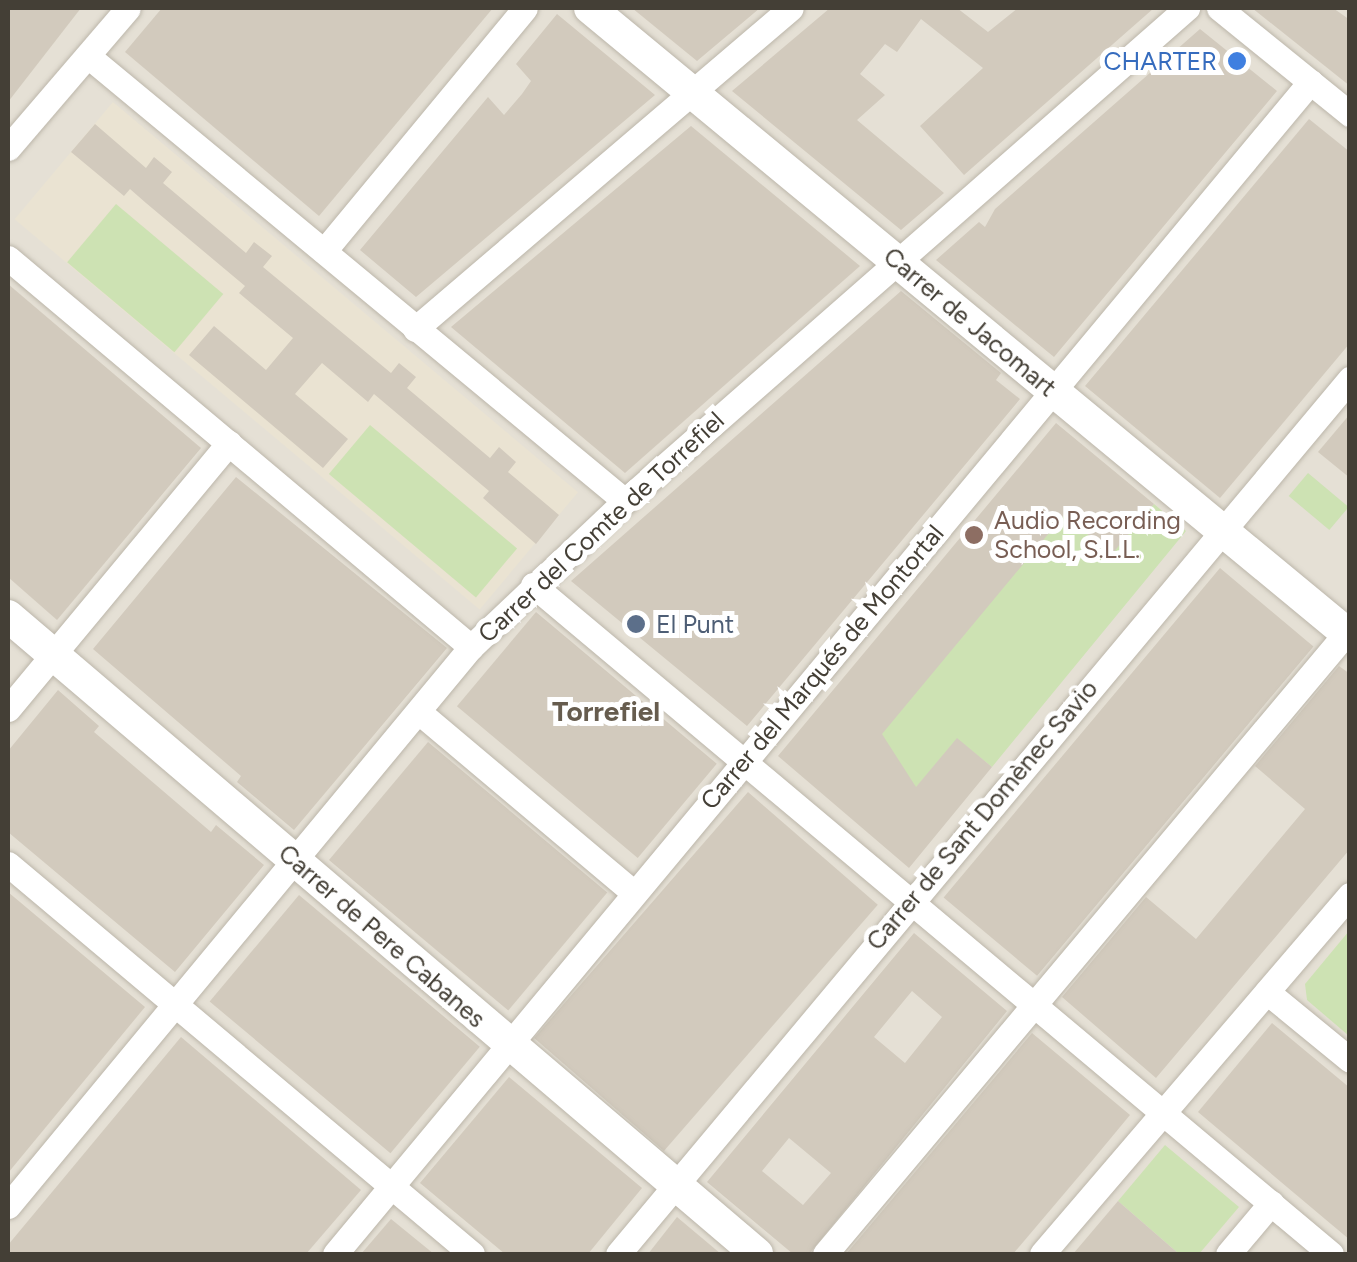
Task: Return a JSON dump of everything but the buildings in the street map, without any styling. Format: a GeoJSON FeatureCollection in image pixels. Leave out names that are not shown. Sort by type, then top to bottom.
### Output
{"type":"FeatureCollection","features":[{"type":"Feature","properties":{"kind":"street"},"geometry":{"type":"LineString","coordinates":[[12,134],[88,56],[128,8]]}},
{"type":"Feature","properties":{"kind":"street"},"geometry":{"type":"LineString","coordinates":[[324,251],[525,8]]}},
{"type":"Feature","properties":{"kind":"street","name":"Carrer de Jacomart"},"geometry":{"type":"LineString","coordinates":[[590,8],[1348,634]]}},
{"type":"Feature","properties":{"kind":"street"},"geometry":{"type":"LineString","coordinates":[[415,329],[791,8]]}},
{"type":"Feature","properties":{"kind":"street","name":"Carrer del Comte de Torrefiel"},"geometry":{"type":"LineString","coordinates":[[8,1206],[472,647],[532,586],[1187,8]]}},
{"type":"Feature","properties":{"kind":"street"},"geometry":{"type":"LineString","coordinates":[[1219,8],[1350,114]]}},
{"type":"Feature","properties":{"kind":"street"},"geometry":{"type":"LineString","coordinates":[[88,56],[625,501]]}},
{"type":"Feature","properties":{"kind":"street","name":"Carrer del Marqués de Montortal"},"geometry":{"type":"LineString","coordinates":[[335,1254],[1310,82]]}},
{"type":"Feature","properties":{"kind":"street"},"geometry":{"type":"LineString","coordinates":[[8,258],[472,647]]}},
{"type":"Feature","properties":{"kind":"street","name":"Carrer de Sant Domènec Savio"},"geometry":{"type":"LineString","coordinates":[[618,1254],[1350,378]]}},
{"type":"Feature","properties":{"kind":"street"},"geometry":{"type":"LineString","coordinates":[[8,709],[229,444]]}},
{"type":"Feature","properties":{"kind":"street"},"geometry":{"type":"LineString","coordinates":[[532,586],[745,758],[1331,1254]]}},
{"type":"Feature","properties":{"kind":"street","name":"Carrer de Pere Cabanes"},"geometry":{"type":"LineString","coordinates":[[8,616],[758,1254]]}},
{"type":"Feature","properties":{"kind":"street"},"geometry":{"type":"LineString","coordinates":[[825,1254],[1348,634]]}},
{"type":"Feature","properties":{"kind":"street"},"geometry":{"type":"LineString","coordinates":[[419,712],[634,893]]}},
{"type":"Feature","properties":{"kind":"street"},"geometry":{"type":"LineString","coordinates":[[8,864],[472,1254]]}},
{"type":"Feature","properties":{"kind":"street"},"geometry":{"type":"LineString","coordinates":[[1042,1254],[1350,895]]}},
{"type":"Feature","properties":{"kind":"street"},"geometry":{"type":"LineString","coordinates":[[1268,992],[1350,1060]]}},
{"type":"Feature","properties":{"kind":"street"},"geometry":{"type":"LineString","coordinates":[[1228,1254],[1271,1203]]}},
{"type":"Feature","properties":{"kind":"shaded area"},"geometry":{"type":"Polygon","coordinates":[[[8,8],[1349,8],[1349,1254],[8,1254],[8,8]]]}},
{"type":"Feature","properties":{"kind":"shaded area"},"geometry":{"type":"Polygon","coordinates":[[[113,102],[578,492],[480,609],[15,219],[113,102]]]}},
{"type":"Feature","properties":{"kind":"green space"},"geometry":{"type":"Polygon","coordinates":[[[116,204],[223,294],[174,352],[67,262],[116,204]]]}},
{"type":"Feature","properties":{"kind":"green space"},"geometry":{"type":"Polygon","coordinates":[[[370,425],[517,548],[476,597],[329,474],[370,425]]]}},
{"type":"Feature","properties":{"kind":"green space"},"geometry":{"type":"Polygon","coordinates":[[[1308,473],[1349,507],[1329,530],[1289,496],[1308,473]]]}},
{"type":"Feature","properties":{"kind":"green space"},"geometry":{"type":"Polygon","coordinates":[[[1154,504],[1186,531],[992,767],[957,739],[903,803],[879,731],[1064,515],[1112,553],[1154,504]]]}},
{"type":"Feature","properties":{"kind":"green space"},"geometry":{"type":"Polygon","coordinates":[[[1349,931],[1349,1036],[1307,1000],[1305,984],[1349,931]]]}},
{"type":"Feature","properties":{"kind":"green space"},"geometry":{"type":"Polygon","coordinates":[[[1165,1145],[1239,1207],[1199,1254],[1179,1254],[1118,1201],[1165,1145]]]}},
{"type":"Feature","properties":{"kind":"place","name":"CHARTER"},"geometry":{"type":"Point","coordinates":[1237,61]}},
{"type":"Feature","properties":{"kind":"place","name":"Audio Recording School, S.L.L."},"geometry":{"type":"Point","coordinates":[974,535]}},
{"type":"Feature","properties":{"kind":"place","name":"El Punt"},"geometry":{"type":"Point","coordinates":[636,624]}},
{"type":"Feature","properties":{"kind":"district","name":"Torrefiel"},"geometry":{"type":"Point","coordinates":[606,711]}}]}
